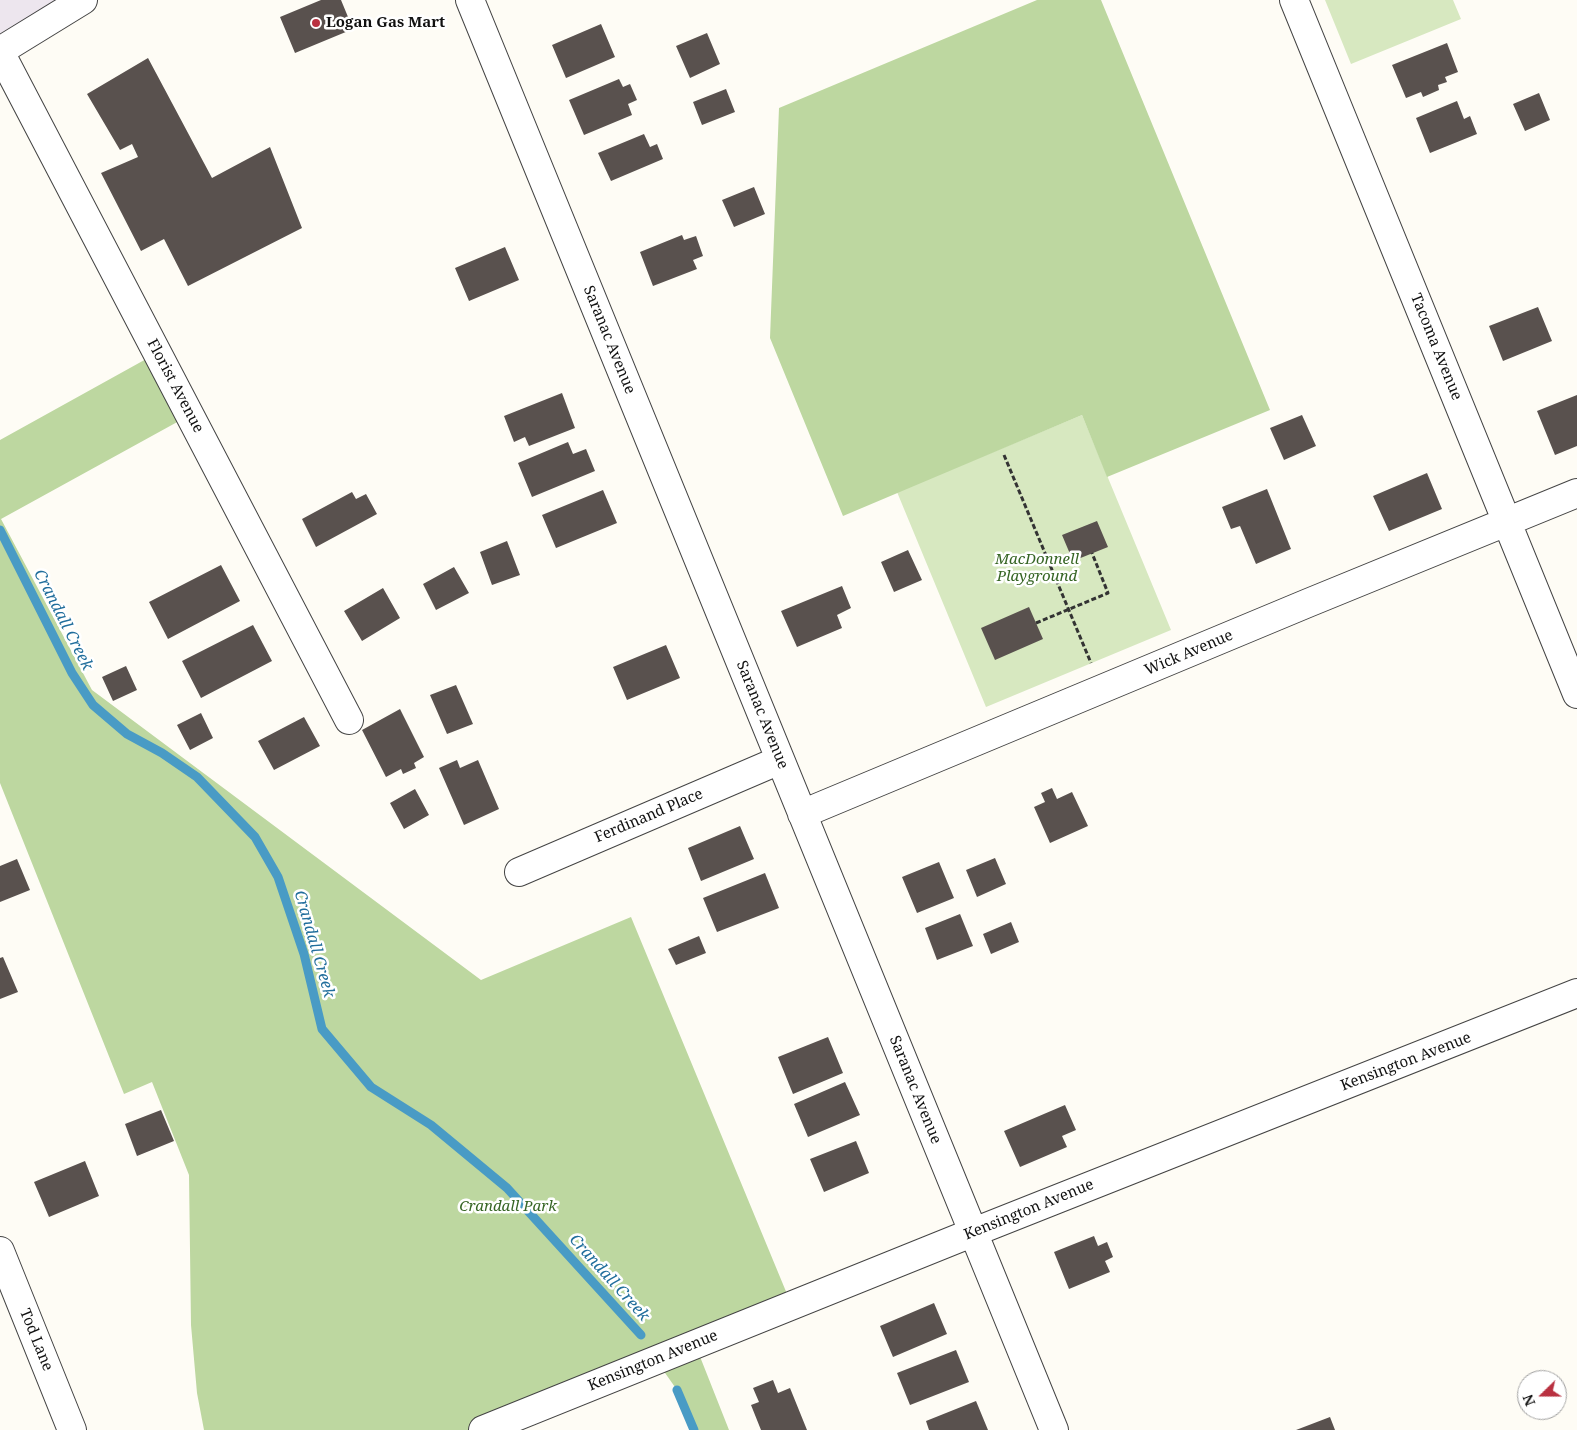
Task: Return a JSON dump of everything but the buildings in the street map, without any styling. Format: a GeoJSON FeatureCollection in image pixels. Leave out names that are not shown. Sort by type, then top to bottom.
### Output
{"type":"FeatureCollection","features":[{"type":"Feature","properties":{"kind":"street"},"geometry":{"type":"LineString","coordinates":[[0,51],[83,0]]}},
{"type":"Feature","properties":{"kind":"street","name":"Saranac Avenue"},"geometry":{"type":"LineString","coordinates":[[470,0],[1054,1430]]}},
{"type":"Feature","properties":{"kind":"street","name":"Tacoma Avenue"},"geometry":{"type":"LineString","coordinates":[[1294,0],[1577,694]]}},
{"type":"Feature","properties":{"kind":"street","name":"Florist Avenue"},"geometry":{"type":"LineString","coordinates":[[0,51],[349,720]]}},
{"type":"Feature","properties":{"kind":"street","name":"Wick Avenue"},"geometry":{"type":"LineString","coordinates":[[802,814],[1577,493]]}},
{"type":"Feature","properties":{"kind":"street","name":"Ferdinand Place"},"geometry":{"type":"LineString","coordinates":[[518,872],[780,760]]}},
{"type":"Feature","properties":{"kind":"street","name":"Kensington Avenue"},"geometry":{"type":"LineString","coordinates":[[482,1430],[974,1232],[1577,994]]}},
{"type":"Feature","properties":{"kind":"street","name":"Tod Lane"},"geometry":{"type":"LineString","coordinates":[[0,1250],[72,1430]]}},
{"type":"Feature","properties":{"kind":"path"},"geometry":{"type":"LineString","coordinates":[[1004,455],[1102,689]]}},
{"type":"Feature","properties":{"kind":"path"},"geometry":{"type":"LineString","coordinates":[[1036,623],[1108,593],[1092,553]]}},
{"type":"Feature","properties":{"kind":"shaded area"},"geometry":{"type":"Polygon","coordinates":[[[0,0],[83,0],[0,51],[0,0]]]}},
{"type":"Feature","properties":{"kind":"green space"},"geometry":{"type":"Polygon","coordinates":[[[1037,0],[1101,0],[1270,410],[1107,477],[1082,415],[843,516],[770,338],[779,108],[1037,0]]]}},
{"type":"Feature","properties":{"kind":"green space"},"geometry":{"type":"Polygon","coordinates":[[[1325,0],[1453,0],[1461,19],[1351,64],[1325,0]]]}},
{"type":"Feature","properties":{"kind":"green space","name":"Crandall Park"},"geometry":{"type":"Polygon","coordinates":[[[157,353],[190,415],[1,519],[92,690],[481,980],[631,917],[792,1306],[695,1344],[729,1430],[694,1430],[677,1390],[656,1360],[483,1430],[204,1430],[197,1393],[191,1325],[189,1175],[152,1082],[124,1094],[0,783],[0,440],[157,353]]]}},
{"type":"Feature","properties":{"kind":"green space","name":"MacDonnell Playground"},"geometry":{"type":"Polygon","coordinates":[[[1082,415],[1171,630],[986,707],[897,492],[1082,415]]]}},
{"type":"Feature","properties":{"kind":"waterway","name":"Crandall Creek"},"geometry":{"type":"LineString","coordinates":[[0,530],[72,673],[93,705],[127,734],[162,753],[197,777],[255,837],[278,877],[304,954],[322,1029],[371,1087],[431,1125],[507,1188],[641,1335]]}},
{"type":"Feature","properties":{"kind":"waterway","name":"Crandall Creek"},"geometry":{"type":"LineString","coordinates":[[677,1390],[694,1430]]}},
{"type":"Feature","properties":{"kind":"place","name":"Logan Gas Mart"},"geometry":{"type":"Point","coordinates":[316,23]}}]}
